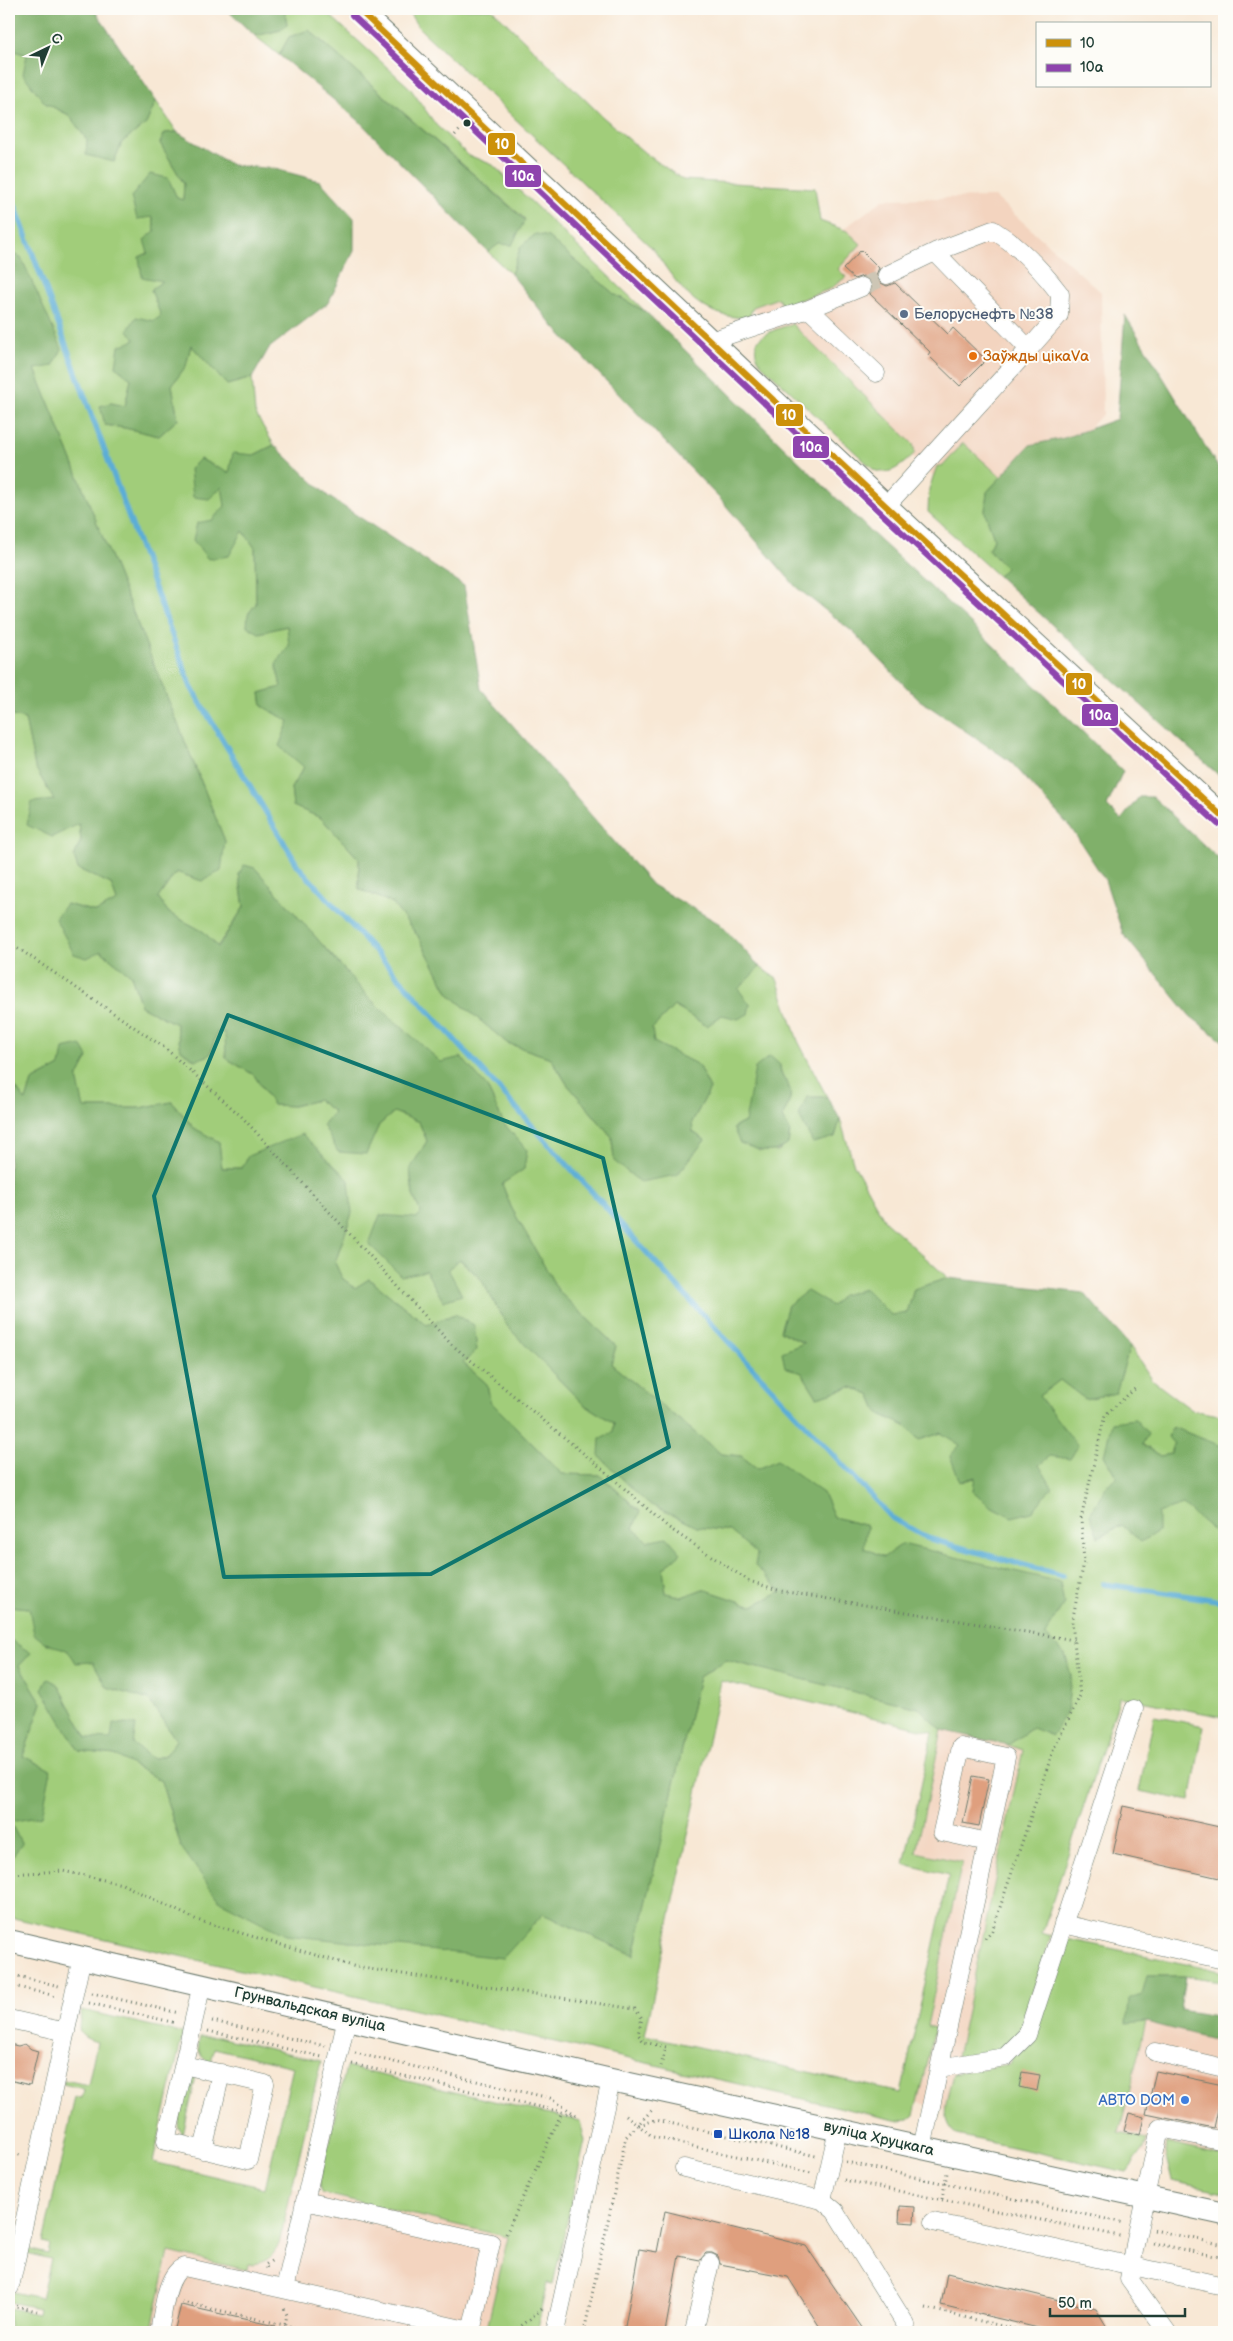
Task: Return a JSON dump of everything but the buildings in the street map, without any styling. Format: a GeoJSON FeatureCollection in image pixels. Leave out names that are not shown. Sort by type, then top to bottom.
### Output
{"type":"FeatureCollection","features":[{"type":"Feature","properties":{"kind":"main road"},"geometry":{"type":"LineString","coordinates":[[358,9],[886,506],[1224,818]]}},
{"type":"Feature","properties":{"kind":"main road","name":"Грунвальдская вуліца"},"geometry":{"type":"LineString","coordinates":[[9,1941],[202,1984],[611,2080]]}},
{"type":"Feature","properties":{"kind":"main road","name":"вуліца Хруцкага"},"geometry":{"type":"LineString","coordinates":[[611,2080],[1224,2214]]}},
{"type":"Feature","properties":{"kind":"street"},"geometry":{"type":"LineString","coordinates":[[886,506],[1030,349],[1058,315],[1060,294],[1042,272],[1010,240],[993,230],[935,252],[887,275]]}},
{"type":"Feature","properties":{"kind":"street"},"geometry":{"type":"LineString","coordinates":[[935,252],[1030,349]]}},
{"type":"Feature","properties":{"kind":"street"},"geometry":{"type":"LineString","coordinates":[[710,341],[809,309],[862,287]]}},
{"type":"Feature","properties":{"kind":"street"},"geometry":{"type":"LineString","coordinates":[[809,309],[876,373]]}},
{"type":"Feature","properties":{"kind":"street"},"geometry":{"type":"LineString","coordinates":[[939,2068],[1005,2057],[1027,2035],[1134,1709]]}},
{"type":"Feature","properties":{"kind":"street"},"geometry":{"type":"LineString","coordinates":[[922,2148],[988,1842],[1006,1757],[961,1747],[942,1832],[988,1842]]}},
{"type":"Feature","properties":{"kind":"street"},"geometry":{"type":"LineString","coordinates":[[1063,1924],[1224,1960]]}},
{"type":"Feature","properties":{"kind":"street"},"geometry":{"type":"LineString","coordinates":[[10,2287],[82,1957]]}},
{"type":"Feature","properties":{"kind":"street"},"geometry":{"type":"LineString","coordinates":[[184,2065],[265,2084],[248,2160],[166,2141],[202,1984]]}},
{"type":"Feature","properties":{"kind":"street"},"geometry":{"type":"LineString","coordinates":[[286,2289],[347,2018]]}},
{"type":"Feature","properties":{"kind":"street"},"geometry":{"type":"LineString","coordinates":[[9,2019],[66,2032]]}},
{"type":"Feature","properties":{"kind":"street"},"geometry":{"type":"LineString","coordinates":[[1155,2052],[1224,2068]]}},
{"type":"Feature","properties":{"kind":"street"},"geometry":{"type":"LineString","coordinates":[[203,2150],[221,2073]]}},
{"type":"Feature","properties":{"kind":"street"},"geometry":{"type":"LineString","coordinates":[[555,2332],[611,2080]]}},
{"type":"Feature","properties":{"kind":"street"},"geometry":{"type":"LineString","coordinates":[[1166,2332],[1129,2280],[1130,2265],[1160,2128],[1220,2140],[1224,2137]]}},
{"type":"Feature","properties":{"kind":"street"},"geometry":{"type":"LineString","coordinates":[[822,2200],[838,2129]]}},
{"type":"Feature","properties":{"kind":"street"},"geometry":{"type":"LineString","coordinates":[[684,2168],[822,2200],[834,2211],[906,2325]]}},
{"type":"Feature","properties":{"kind":"street"},"geometry":{"type":"LineString","coordinates":[[159,2332],[171,2279],[178,2269],[184,2267],[471,2332],[491,2243],[306,2200]]}},
{"type":"Feature","properties":{"kind":"street"},"geometry":{"type":"LineString","coordinates":[[933,2222],[1224,2286]]}},
{"type":"Feature","properties":{"kind":"street"},"geometry":{"type":"LineString","coordinates":[[694,2332],[710,2263]]}},
{"type":"Feature","properties":{"kind":"path"},"geometry":{"type":"LineString","coordinates":[[9,944],[165,1048],[242,1117],[450,1344],[600,1467],[669,1528],[749,1581],[781,1591],[1074,1640]]}},
{"type":"Feature","properties":{"kind":"path"},"geometry":{"type":"LineString","coordinates":[[963,1957],[992,1931],[1054,1748],[1080,1696],[1072,1622],[1084,1562],[1081,1519],[1105,1415],[1137,1387]]}},
{"type":"Feature","properties":{"kind":"path"},"geometry":{"type":"LineString","coordinates":[[9,1874],[63,1871],[122,1884],[197,1920],[356,1967],[635,2009],[642,2018],[638,2034],[644,2042],[666,2047],[661,2066]]}},
{"type":"Feature","properties":{"kind":"path"},"geometry":{"type":"LineString","coordinates":[[9,1974],[74,1994],[194,2022],[339,2055],[550,2098],[578,2116],[339,2055],[74,1994],[9,1985]]}},
{"type":"Feature","properties":{"kind":"path"},"geometry":{"type":"LineString","coordinates":[[584,2332],[626,2137],[652,2110]]}},
{"type":"Feature","properties":{"kind":"path"},"geometry":{"type":"LineString","coordinates":[[504,2239],[562,2112]]}},
{"type":"Feature","properties":{"kind":"path"},"geometry":{"type":"LineString","coordinates":[[626,2115],[653,2137],[830,2168],[1137,2233],[1224,2258]]}},
{"type":"Feature","properties":{"kind":"path"},"geometry":{"type":"LineString","coordinates":[[639,2125],[656,2120],[830,2168],[1137,2233],[1224,2245]]}},
{"type":"Feature","properties":{"kind":"path"},"geometry":{"type":"LineString","coordinates":[[514,2332],[564,2292]]}},
{"type":"Feature","properties":{"kind":"path"},"geometry":{"type":"LineString","coordinates":[[178,2301],[316,2332]]}},
{"type":"Feature","properties":{"kind":"path"},"geometry":{"type":"LineString","coordinates":[[9,2305],[37,2311]]}},
{"type":"Feature","properties":{"kind":"path"},"geometry":{"type":"LineString","coordinates":[[926,2308],[1027,2332]]}},
{"type":"Feature","properties":{"kind":"highlighted area"},"geometry":{"type":"Polygon","coordinates":[[[228,1015],[603,1158],[669,1447],[431,1574],[224,1577],[154,1196],[228,1015]]]}},
{"type":"Feature","properties":{"kind":"shaded area"},"geometry":{"type":"Polygon","coordinates":[[[995,197],[1101,292],[1103,414],[990,529],[745,302],[884,199],[995,197]]]}},
{"type":"Feature","properties":{"kind":"shaded area"},"geometry":{"type":"Polygon","coordinates":[[[942,1730],[1029,1749],[945,2109],[911,2101],[962,1862],[916,1852],[942,1730]]]}},
{"type":"Feature","properties":{"kind":"shaded area"},"geometry":{"type":"Polygon","coordinates":[[[1146,2022],[1224,2042],[1224,2172],[1115,2147],[1146,2022]]]}},
{"type":"Feature","properties":{"kind":"shaded area"},"geometry":{"type":"Polygon","coordinates":[[[292,2188],[508,2237],[486,2332],[151,2332],[170,2246],[276,2252],[292,2188]]]}},
{"type":"Feature","properties":{"kind":"green space"},"geometry":{"type":"Polygon","coordinates":[[[9,9],[94,9],[156,101],[146,124],[122,142],[114,162],[86,155],[87,140],[69,115],[45,103],[23,74],[27,55],[9,49],[9,9]]]}},
{"type":"Feature","properties":{"kind":"green space"},"geometry":{"type":"Polygon","coordinates":[[[226,9],[284,9],[287,24],[281,30],[255,36],[226,9]]]}},
{"type":"Feature","properties":{"kind":"green space"},"geometry":{"type":"Polygon","coordinates":[[[284,9],[323,9],[410,88],[436,125],[468,155],[493,165],[646,312],[614,294],[548,237],[536,234],[521,246],[511,274],[488,252],[525,219],[309,30],[289,37],[279,55],[255,36],[281,30],[287,24],[284,9]]]}},
{"type":"Feature","properties":{"kind":"green space"},"geometry":{"type":"Polygon","coordinates":[[[407,9],[492,9],[604,118],[645,153],[683,180],[815,188],[820,221],[847,231],[861,244],[838,269],[846,277],[830,289],[783,306],[778,298],[753,307],[749,318],[732,317],[704,307],[692,298],[672,277],[654,250],[418,27],[407,9]]]}},
{"type":"Feature","properties":{"kind":"green space"},"geometry":{"type":"Polygon","coordinates":[[[309,30],[525,220],[512,245],[499,244],[488,252],[357,119],[279,55],[289,37],[309,30]]]}},
{"type":"Feature","properties":{"kind":"green space"},"geometry":{"type":"Polygon","coordinates":[[[9,49],[27,55],[45,103],[69,115],[87,140],[114,162],[122,142],[146,124],[156,101],[177,132],[165,133],[160,143],[184,184],[183,200],[177,198],[168,178],[153,217],[155,231],[149,253],[139,257],[162,281],[151,290],[161,316],[135,340],[116,366],[131,379],[125,406],[111,403],[105,425],[159,436],[178,419],[172,385],[186,366],[191,345],[227,385],[252,378],[255,413],[274,445],[254,455],[230,474],[200,459],[223,487],[225,506],[212,520],[243,531],[255,548],[256,604],[248,614],[259,633],[287,626],[290,646],[277,664],[281,687],[260,693],[262,706],[289,721],[304,767],[291,788],[293,806],[321,818],[359,859],[359,889],[392,903],[418,936],[449,994],[507,1043],[551,1058],[567,1084],[612,1137],[614,1161],[677,1175],[705,1140],[693,1132],[692,1122],[710,1089],[698,1065],[653,1042],[652,1029],[674,1006],[707,1026],[722,1015],[750,1005],[738,989],[760,967],[777,979],[798,1041],[827,1097],[807,1097],[835,1137],[840,1119],[854,1165],[885,1221],[948,1278],[914,1289],[907,1313],[891,1315],[865,1289],[832,1306],[788,1305],[780,1331],[804,1344],[802,1373],[817,1397],[851,1387],[870,1394],[878,1413],[906,1426],[919,1440],[941,1433],[961,1445],[950,1457],[961,1482],[1030,1467],[1050,1456],[1039,1396],[1060,1380],[1085,1399],[1115,1393],[1130,1346],[1153,1381],[1192,1410],[1224,1416],[1224,1447],[1172,1427],[1174,1444],[1171,1454],[1160,1456],[1142,1444],[1104,1455],[1117,1478],[1099,1537],[1122,1525],[1183,1504],[1224,1540],[1224,1717],[1120,1697],[1042,1933],[1051,1936],[1020,2030],[1001,2049],[957,2057],[1023,1750],[1008,1745],[1032,1728],[1067,1711],[1071,1676],[1065,1654],[1044,1635],[1064,1603],[902,1544],[885,1557],[863,1548],[867,1526],[834,1517],[823,1493],[758,1469],[741,1456],[721,1454],[611,1364],[616,1346],[559,1292],[511,1207],[502,1184],[524,1169],[526,1150],[504,1124],[487,1087],[441,1063],[370,999],[255,868],[239,874],[244,907],[217,947],[204,932],[169,913],[158,898],[176,872],[202,881],[225,841],[35,369],[21,258],[9,253],[9,49]],[[780,1065],[745,1122],[733,1128],[759,1151],[778,1151],[788,1144],[790,1131],[782,1118],[790,1094],[789,1087],[780,1065]]]}},
{"type":"Feature","properties":{"kind":"green space"},"geometry":{"type":"Polygon","coordinates":[[[177,132],[232,165],[275,169],[320,181],[354,218],[354,251],[328,303],[269,348],[252,378],[227,385],[191,345],[186,366],[172,385],[178,419],[159,436],[105,425],[100,406],[111,403],[125,406],[131,379],[116,366],[119,346],[135,340],[128,330],[136,317],[154,321],[161,316],[151,290],[162,281],[142,277],[139,257],[148,253],[144,240],[155,231],[153,217],[137,219],[131,197],[150,174],[168,178],[177,198],[183,200],[184,184],[160,143],[165,133],[177,132]]]}},
{"type":"Feature","properties":{"kind":"green space"},"geometry":{"type":"Polygon","coordinates":[[[536,234],[548,237],[614,294],[646,312],[871,532],[970,623],[1123,771],[1107,806],[1121,820],[1139,797],[1153,797],[1224,864],[1224,1042],[1190,1016],[1123,934],[1105,880],[1071,828],[1010,761],[918,699],[853,632],[796,587],[721,500],[555,328],[511,274],[521,246],[536,234]]]}},
{"type":"Feature","properties":{"kind":"green space"},"geometry":{"type":"Polygon","coordinates":[[[9,253],[21,257],[62,349],[53,366],[35,369],[225,841],[221,871],[202,881],[176,872],[158,898],[169,913],[204,932],[218,947],[244,907],[239,874],[244,865],[255,868],[370,999],[441,1062],[461,1057],[487,1087],[504,1124],[527,1150],[524,1169],[502,1184],[511,1207],[559,1292],[616,1346],[611,1364],[721,1454],[741,1456],[758,1469],[777,1460],[823,1493],[834,1517],[867,1526],[864,1548],[884,1557],[902,1544],[1060,1582],[1064,1603],[1045,1635],[1065,1654],[1071,1676],[1067,1711],[1052,1736],[1032,1728],[1008,1745],[942,1730],[919,1708],[726,1660],[699,1677],[634,1955],[543,1914],[503,1958],[286,1935],[220,1901],[181,1847],[161,1781],[115,1755],[79,1751],[42,1689],[48,1679],[58,1684],[87,1738],[111,1739],[113,1723],[136,1725],[133,1744],[153,1759],[167,1754],[176,1740],[149,1700],[107,1687],[93,1662],[76,1663],[67,1651],[46,1643],[34,1634],[29,1608],[9,1606],[9,1079],[26,1101],[32,1081],[60,1066],[63,1049],[81,1045],[88,1057],[77,1078],[84,1108],[140,1108],[172,1102],[194,1128],[219,1142],[222,1168],[242,1168],[248,1156],[302,1134],[349,1180],[352,1213],[335,1263],[342,1278],[355,1288],[369,1279],[427,1325],[455,1314],[474,1325],[477,1350],[463,1363],[487,1384],[490,1401],[562,1474],[600,1475],[640,1512],[633,1528],[647,1541],[667,1537],[681,1553],[663,1569],[666,1593],[682,1597],[703,1589],[753,1606],[781,1591],[755,1566],[757,1554],[730,1531],[697,1527],[647,1503],[599,1456],[600,1439],[613,1433],[614,1423],[583,1404],[508,1327],[481,1279],[460,1259],[448,1269],[462,1295],[443,1301],[426,1271],[401,1276],[369,1244],[380,1215],[417,1218],[421,1213],[413,1195],[410,1169],[427,1141],[419,1122],[394,1112],[379,1125],[366,1154],[338,1152],[323,1125],[334,1112],[318,1100],[293,1106],[273,1105],[254,1075],[226,1058],[225,1033],[217,1032],[210,1055],[196,1060],[181,1050],[176,1024],[141,1006],[131,975],[101,951],[87,958],[74,954],[55,918],[66,904],[96,912],[117,901],[111,884],[78,869],[74,857],[81,840],[79,824],[52,837],[27,825],[32,802],[54,800],[35,767],[25,719],[9,715],[9,253]]]}},
{"type":"Feature","properties":{"kind":"green space"},"geometry":{"type":"Polygon","coordinates":[[[1125,315],[1224,477],[1224,780],[998,576],[1006,568],[988,549],[994,539],[985,512],[987,492],[1030,445],[1064,438],[1117,419],[1125,315]]]}},
{"type":"Feature","properties":{"kind":"green space"},"geometry":{"type":"Polygon","coordinates":[[[792,324],[913,444],[915,453],[891,471],[880,472],[874,470],[762,365],[755,348],[757,342],[768,333],[792,324]]]}},
{"type":"Feature","properties":{"kind":"green space"},"geometry":{"type":"Polygon","coordinates":[[[963,443],[1001,477],[987,492],[985,512],[994,539],[988,549],[1006,568],[998,576],[928,512],[929,489],[937,466],[943,466],[963,443]]]}},
{"type":"Feature","properties":{"kind":"green space"},"geometry":{"type":"Polygon","coordinates":[[[274,445],[329,497],[464,586],[481,689],[652,885],[720,924],[760,967],[738,989],[750,1004],[748,1014],[738,1019],[722,1015],[707,1026],[674,1006],[652,1029],[654,1042],[698,1065],[710,1089],[692,1122],[693,1132],[705,1140],[677,1175],[640,1182],[614,1161],[612,1137],[567,1084],[551,1058],[507,1043],[449,994],[418,936],[392,903],[359,889],[359,859],[321,818],[293,806],[291,788],[304,767],[279,746],[289,721],[262,706],[260,693],[281,687],[276,664],[289,646],[287,626],[259,633],[247,626],[248,614],[256,604],[255,548],[243,531],[229,556],[208,559],[193,540],[197,523],[212,520],[225,506],[222,487],[209,499],[193,497],[190,469],[200,459],[229,473],[233,453],[254,455],[274,445]]]}},
{"type":"Feature","properties":{"kind":"green space"},"geometry":{"type":"Polygon","coordinates":[[[9,715],[25,719],[35,767],[54,800],[79,824],[81,840],[74,857],[78,869],[111,884],[117,901],[96,912],[66,904],[101,951],[131,975],[141,1006],[176,1024],[181,1050],[195,1060],[210,1055],[217,1032],[226,1033],[226,1058],[254,1075],[273,1105],[293,1106],[318,1100],[335,1112],[323,1125],[366,1154],[379,1125],[394,1112],[419,1122],[427,1141],[410,1169],[413,1195],[421,1213],[417,1218],[426,1271],[448,1269],[459,1259],[481,1279],[508,1327],[583,1404],[614,1423],[614,1433],[697,1527],[730,1531],[758,1554],[755,1566],[781,1591],[753,1606],[703,1589],[682,1597],[666,1593],[663,1569],[680,1553],[647,1541],[633,1528],[640,1511],[600,1475],[562,1474],[490,1401],[487,1384],[463,1363],[455,1314],[427,1325],[369,1279],[355,1288],[342,1278],[335,1263],[352,1213],[242,1168],[222,1168],[219,1142],[194,1128],[172,1102],[140,1108],[83,1108],[77,1078],[88,1057],[60,1066],[32,1081],[26,1101],[9,1079],[9,715]]]}},
{"type":"Feature","properties":{"kind":"green space"},"geometry":{"type":"Polygon","coordinates":[[[770,1056],[780,1065],[781,1074],[789,1087],[789,1101],[782,1118],[790,1131],[788,1144],[776,1150],[764,1151],[740,1143],[733,1128],[745,1122],[755,1068],[770,1056]]]}},
{"type":"Feature","properties":{"kind":"green space"},"geometry":{"type":"Polygon","coordinates":[[[807,1097],[827,1097],[840,1119],[835,1137],[813,1143],[799,1116],[807,1097]]]}},
{"type":"Feature","properties":{"kind":"green space"},"geometry":{"type":"Polygon","coordinates":[[[948,1278],[1084,1293],[1130,1346],[1116,1393],[1085,1399],[1060,1380],[1039,1396],[1078,1446],[1070,1459],[1050,1456],[1039,1465],[1052,1487],[1032,1512],[1012,1517],[990,1506],[973,1491],[975,1477],[960,1482],[950,1456],[960,1445],[941,1433],[919,1440],[906,1426],[878,1413],[870,1394],[851,1387],[817,1397],[802,1373],[785,1367],[782,1352],[804,1343],[780,1331],[788,1305],[807,1291],[832,1306],[842,1295],[865,1289],[891,1315],[907,1313],[914,1289],[948,1278]]]}},
{"type":"Feature","properties":{"kind":"green space"},"geometry":{"type":"Polygon","coordinates":[[[1135,1419],[1148,1434],[1142,1445],[1160,1456],[1171,1454],[1174,1444],[1168,1437],[1172,1427],[1224,1447],[1224,1540],[1183,1505],[1158,1513],[1158,1531],[1141,1542],[1122,1525],[1098,1537],[1090,1514],[1107,1485],[1117,1478],[1104,1455],[1112,1422],[1135,1419]]]}},
{"type":"Feature","properties":{"kind":"green space"},"geometry":{"type":"Polygon","coordinates":[[[9,1606],[29,1608],[47,1644],[65,1649],[93,1661],[107,1687],[149,1700],[176,1740],[167,1754],[153,1759],[137,1748],[122,1742],[87,1738],[58,1684],[79,1751],[115,1755],[161,1781],[181,1847],[543,1914],[634,1955],[699,1677],[726,1660],[919,1708],[942,1730],[916,1852],[962,1862],[927,2026],[935,2028],[914,2115],[908,2120],[900,2121],[9,1917],[10,1822],[23,1756],[42,1703],[19,1666],[30,1653],[9,1639],[9,1606]],[[721,1681],[645,2035],[901,2093],[949,1875],[904,1864],[933,1732],[721,1681]]]}},
{"type":"Feature","properties":{"kind":"green space"},"geometry":{"type":"Polygon","coordinates":[[[9,1639],[31,1653],[19,1666],[42,1703],[23,1756],[51,1770],[42,1816],[10,1822],[22,1844],[11,1858],[9,1856],[9,1639]]]}},
{"type":"Feature","properties":{"kind":"green space"},"geometry":{"type":"Polygon","coordinates":[[[1154,1716],[1204,1726],[1190,1801],[1139,1791],[1154,1716]]]}},
{"type":"Feature","properties":{"kind":"green space"},"geometry":{"type":"Polygon","coordinates":[[[1067,1939],[1224,1972],[1222,1981],[1185,1976],[1147,1976],[1146,2022],[1119,2133],[1147,2139],[1144,2149],[1127,2172],[957,2135],[951,2129],[945,2115],[953,2074],[1009,2064],[1067,1939]]]}},
{"type":"Feature","properties":{"kind":"green space"},"geometry":{"type":"Polygon","coordinates":[[[1147,1976],[1185,1976],[1180,2010],[1216,2016],[1224,1978],[1224,2042],[1146,2022],[1127,2024],[1129,1998],[1142,1994],[1147,1976]]]}},
{"type":"Feature","properties":{"kind":"green space"},"geometry":{"type":"Polygon","coordinates":[[[82,2010],[183,2033],[153,2162],[265,2188],[293,2067],[214,2048],[211,2063],[201,2055],[200,2037],[218,2037],[321,2061],[279,2244],[271,2256],[259,2263],[248,2264],[247,2270],[169,2252],[151,2332],[9,2332],[9,2308],[38,2314],[39,2308],[9,2302],[9,2291],[41,2298],[50,2259],[26,2253],[27,2249],[48,2254],[50,2245],[43,2243],[75,2097],[82,2098],[84,2089],[63,2084],[64,2080],[88,2085],[97,2042],[85,2037],[80,2031],[82,2010]]]}},
{"type":"Feature","properties":{"kind":"green space"},"geometry":{"type":"Polygon","coordinates":[[[346,2067],[580,2121],[585,2141],[553,2284],[547,2283],[536,2332],[486,2332],[508,2237],[321,2193],[319,2185],[346,2067]]]}},
{"type":"Feature","properties":{"kind":"green space"},"geometry":{"type":"Polygon","coordinates":[[[196,2077],[183,2135],[178,2126],[188,2084],[196,2077]]]}},
{"type":"Feature","properties":{"kind":"green space"},"geometry":{"type":"Polygon","coordinates":[[[1166,2143],[1224,2156],[1224,2192],[1172,2181],[1165,2153],[1166,2143]]]}},
{"type":"Feature","properties":{"kind":"waterway"},"geometry":{"type":"LineString","coordinates":[[9,189],[191,687],[298,866],[685,1295],[892,1518],[927,1538],[1063,1576]]}},
{"type":"Feature","properties":{"kind":"waterway"},"geometry":{"type":"LineString","coordinates":[[1103,1584],[1224,1601]]}},
{"type":"Feature","properties":{"kind":"tunnel"},"geometry":{"type":"LineString","coordinates":[[862,287],[887,275]]}},
{"type":"Feature","properties":{"kind":"transit line","name":"10"},"geometry":{"type":"LineString","coordinates":[[358,9],[886,506],[1224,818]]}},
{"type":"Feature","properties":{"kind":"transit line","name":"10а"},"geometry":{"type":"LineString","coordinates":[[352,15],[880,512],[1218,824]]}},
{"type":"Feature","properties":{"kind":"place","name":"Белоруснефть №38"},"geometry":{"type":"Point","coordinates":[904,314]}},
{"type":"Feature","properties":{"kind":"place","name":"Заўжды цікаVа"},"geometry":{"type":"Point","coordinates":[973,356]}},
{"type":"Feature","properties":{"kind":"place","name":"АВТО DOM"},"geometry":{"type":"Point","coordinates":[1185,2100]}},
{"type":"Feature","properties":{"kind":"place","name":"Школа №18"},"geometry":{"type":"Point","coordinates":[718,2134]}}]}
